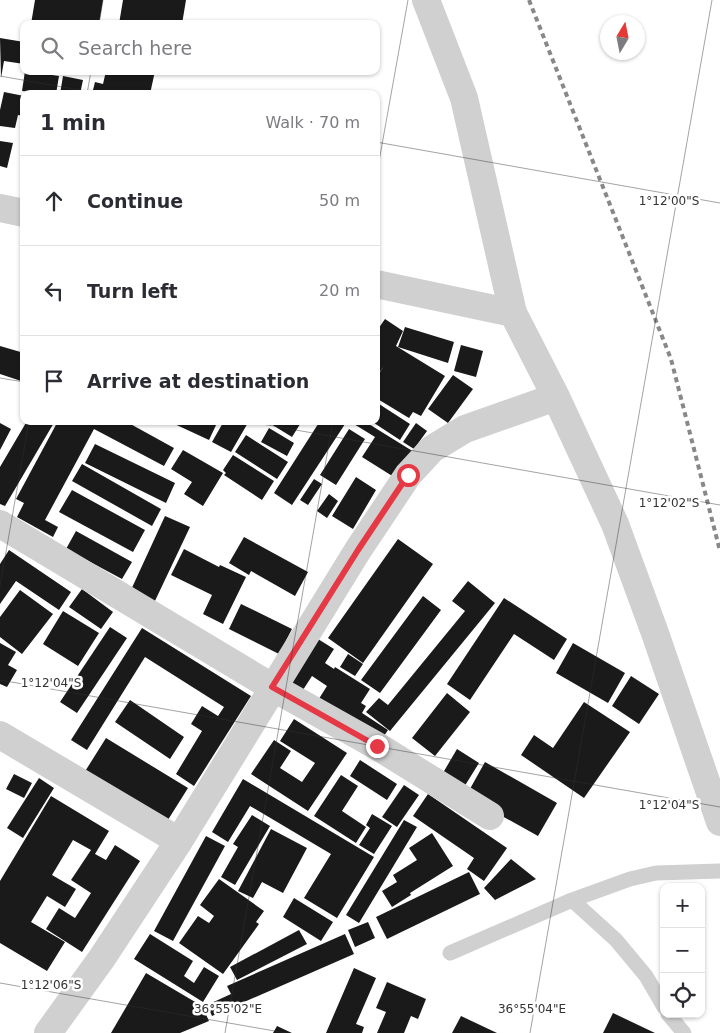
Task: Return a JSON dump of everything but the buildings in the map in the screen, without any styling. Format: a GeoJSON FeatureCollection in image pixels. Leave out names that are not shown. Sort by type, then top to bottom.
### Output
{"type":"FeatureCollection","features":[{"type":"Feature","properties":{"kind":"street"},"geometry":{"type":"LineString","coordinates":[[426,0],[464,98],[513,313],[556,397],[615,524],[655,633],[720,822]]}},
{"type":"Feature","properties":{"kind":"street"},"geometry":{"type":"LineString","coordinates":[[0,208],[20,212]]}},
{"type":"Feature","properties":{"kind":"street"},"geometry":{"type":"LineString","coordinates":[[380,285],[513,313]]}},
{"type":"Feature","properties":{"kind":"street"},"geometry":{"type":"LineString","coordinates":[[48,1033],[102,958],[179,841],[272,687],[408,475],[432,449],[465,429],[556,397]]}},
{"type":"Feature","properties":{"kind":"street"},"geometry":{"type":"LineString","coordinates":[[0,524],[272,687],[377,746],[490,816]]}},
{"type":"Feature","properties":{"kind":"street"},"geometry":{"type":"LineString","coordinates":[[0,735],[179,841]]}},
{"type":"Feature","properties":{"kind":"lane"},"geometry":{"type":"LineString","coordinates":[[450,953],[572,900],[630,879],[656,873],[720,871]]}},
{"type":"Feature","properties":{"kind":"lane"},"geometry":{"type":"LineString","coordinates":[[572,900],[616,940],[646,976],[660,1000]]}},
{"type":"Feature","properties":{"kind":"lane"},"geometry":{"type":"LineString","coordinates":[[671,1018],[684,1033]]}},
{"type":"Feature","properties":{"kind":"railway"},"geometry":{"type":"LineString","coordinates":[[529,0],[671,359],[720,551]]}},
{"type":"Feature","properties":{"kind":"route"},"geometry":{"type":"LineString","coordinates":[[377,746],[272,687],[358,550],[408,475]]}}]}
